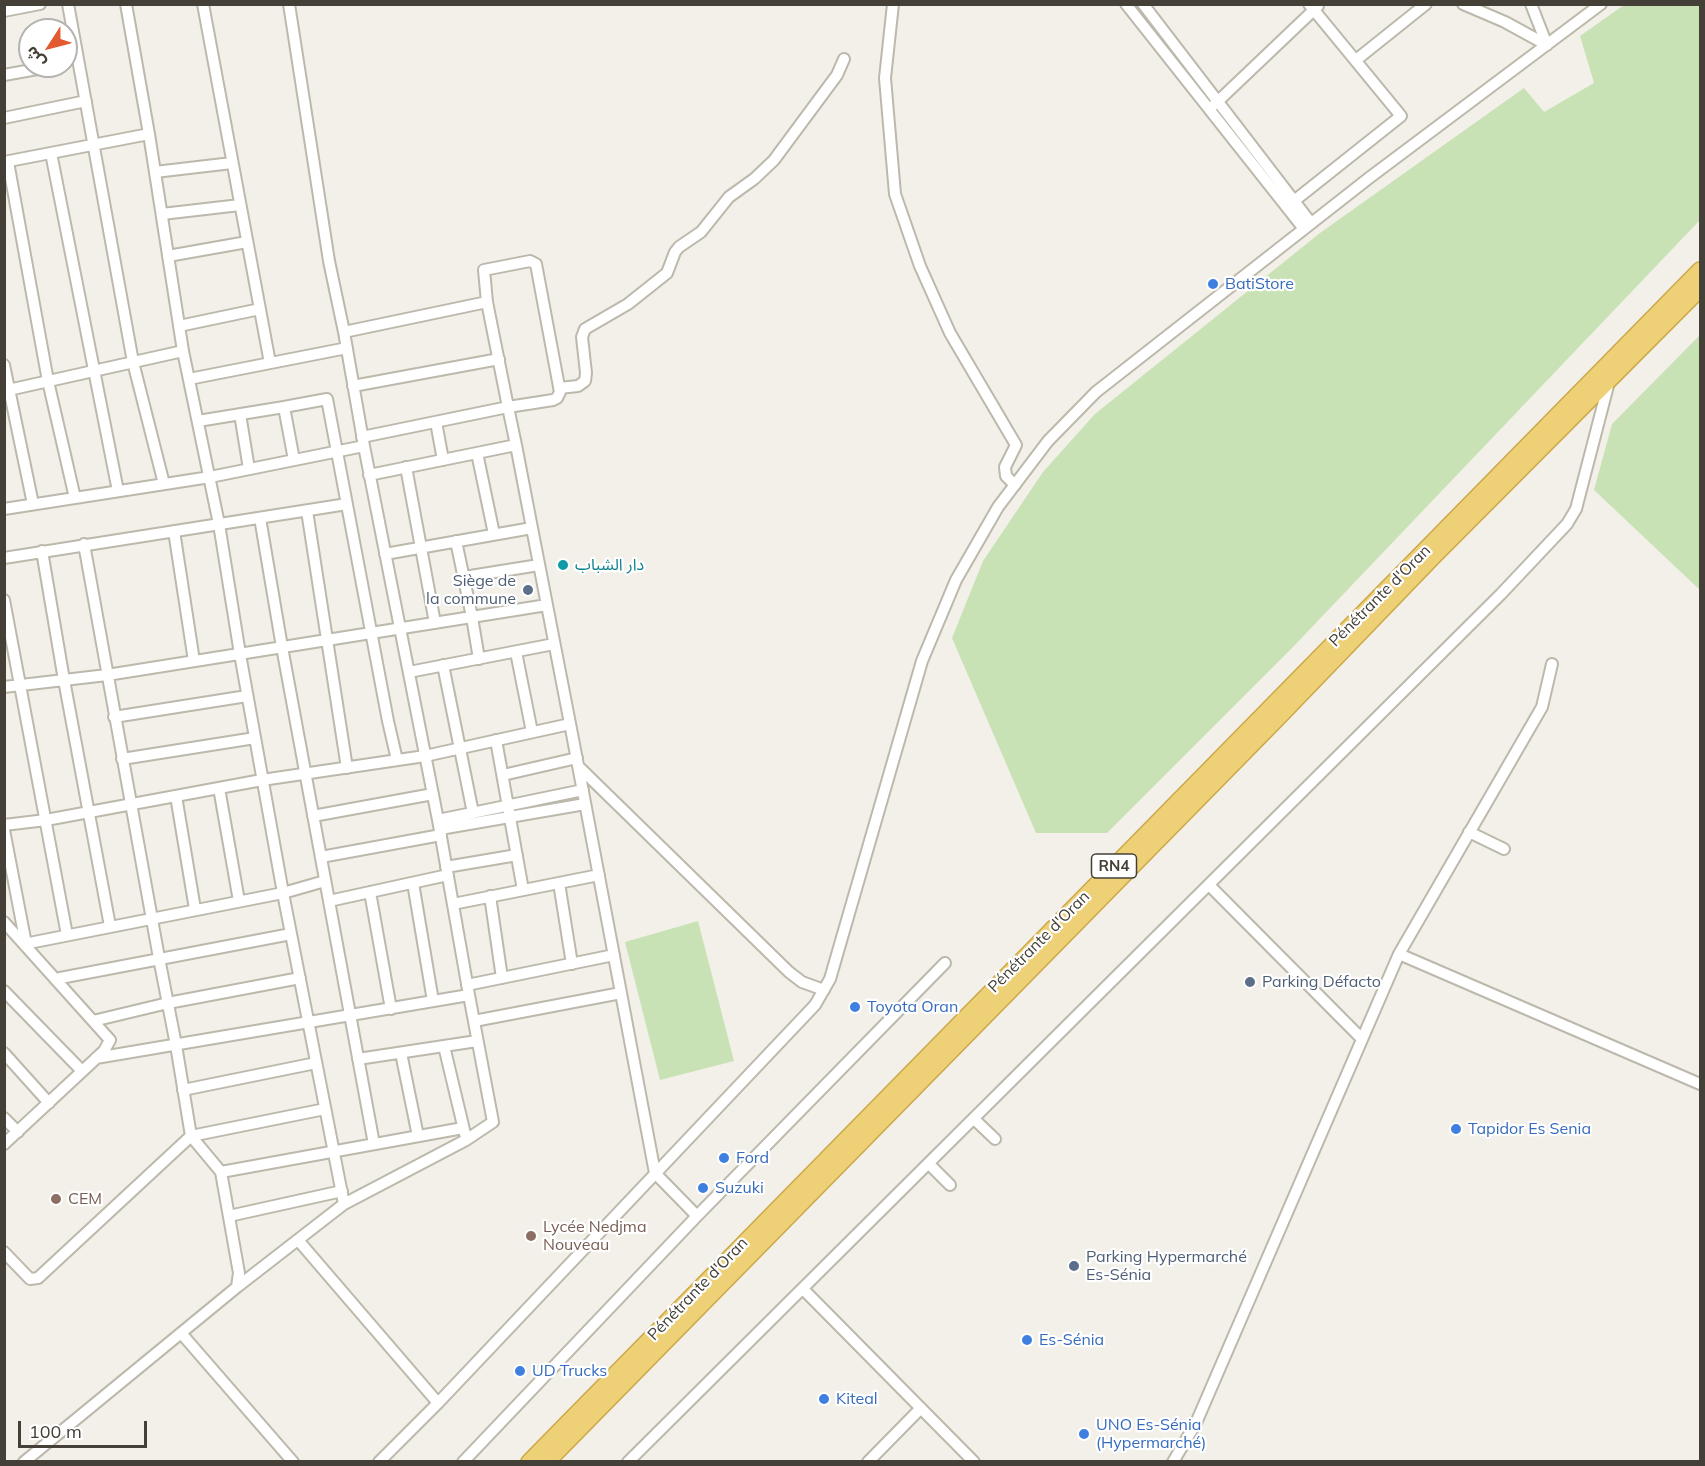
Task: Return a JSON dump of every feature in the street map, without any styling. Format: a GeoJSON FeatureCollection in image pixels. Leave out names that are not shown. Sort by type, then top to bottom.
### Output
{"type":"FeatureCollection","features":[{"type":"Feature","properties":{"kind":"highway","name":"Pénétrante d'Oran"},"geometry":{"type":"LineString","coordinates":[[529,1461],[1701,270]]}},
{"type":"Feature","properties":{"kind":"highway","name":"Pénétrante d'Oran"},"geometry":{"type":"LineString","coordinates":[[547,1461],[1277,719],[1434,556],[1701,289]]}},
{"type":"Feature","properties":{"kind":"street"},"geometry":{"type":"LineString","coordinates":[[4,11],[40,4]]}},
{"type":"Feature","properties":{"kind":"street"},"geometry":{"type":"LineString","coordinates":[[126,4],[150,134],[183,351],[219,524],[262,780],[344,1204]]}},
{"type":"Feature","properties":{"kind":"street"},"geometry":{"type":"LineString","coordinates":[[203,4],[270,363]]}},
{"type":"Feature","properties":{"kind":"street"},"geometry":{"type":"LineString","coordinates":[[24,1461],[237,1287],[344,1204],[466,1140],[493,1122],[433,794],[369,475],[327,249],[289,4]]}},
{"type":"Feature","properties":{"kind":"street"},"geometry":{"type":"LineString","coordinates":[[893,4],[885,78],[895,194],[920,266],[950,333],[1016,445],[1005,467],[1006,476],[1015,485]]}},
{"type":"Feature","properties":{"kind":"street"},"geometry":{"type":"LineString","coordinates":[[1126,4],[1209,109],[1307,226]]}},
{"type":"Feature","properties":{"kind":"street"},"geometry":{"type":"LineString","coordinates":[[1143,4],[1294,201],[1307,226]]}},
{"type":"Feature","properties":{"kind":"street"},"geometry":{"type":"LineString","coordinates":[[1356,60],[1426,4]]}},
{"type":"Feature","properties":{"kind":"street"},"geometry":{"type":"LineString","coordinates":[[1463,4],[1505,22],[1547,45]]}},
{"type":"Feature","properties":{"kind":"street"},"geometry":{"type":"LineString","coordinates":[[1531,4],[1547,45]]}},
{"type":"Feature","properties":{"kind":"street"},"geometry":{"type":"LineString","coordinates":[[379,1461],[438,1403],[815,1005],[830,979],[922,661],[956,580],[998,507],[1048,441],[1096,392],[1307,226],[1601,4]]}},
{"type":"Feature","properties":{"kind":"street"},"geometry":{"type":"LineString","coordinates":[[1209,109],[1314,6],[1401,116],[1294,201]]}},
{"type":"Feature","properties":{"kind":"street"},"geometry":{"type":"LineString","coordinates":[[559,388],[578,386],[585,381],[582,337],[585,329],[628,304],[668,273],[675,252],[701,232],[729,197],[754,179],[774,160],[837,75],[844,59]]}},
{"type":"Feature","properties":{"kind":"street"},"geometry":{"type":"LineString","coordinates":[[78,62],[133,362],[164,484]]}},
{"type":"Feature","properties":{"kind":"street"},"geometry":{"type":"LineString","coordinates":[[4,118],[86,101]]}},
{"type":"Feature","properties":{"kind":"street"},"geometry":{"type":"LineString","coordinates":[[75,498],[48,381],[6,162],[150,134]]}},
{"type":"Feature","properties":{"kind":"street"},"geometry":{"type":"LineString","coordinates":[[51,153],[117,491]]}},
{"type":"Feature","properties":{"kind":"street"},"geometry":{"type":"LineString","coordinates":[[155,172],[232,163]]}},
{"type":"Feature","properties":{"kind":"street"},"geometry":{"type":"LineString","coordinates":[[162,214],[240,205]]}},
{"type":"Feature","properties":{"kind":"street"},"geometry":{"type":"LineString","coordinates":[[168,256],[247,242]]}},
{"type":"Feature","properties":{"kind":"street"},"geometry":{"type":"LineString","coordinates":[[4,509],[210,477],[337,452],[363,442],[436,422],[508,407],[553,400],[559,396],[559,388],[536,264],[530,261],[484,270],[488,303],[508,407],[547,605],[554,644],[578,762],[655,1173],[697,1216]]}},
{"type":"Feature","properties":{"kind":"street"},"geometry":{"type":"LineString","coordinates":[[344,332],[488,303]]}},
{"type":"Feature","properties":{"kind":"street"},"geometry":{"type":"LineString","coordinates":[[179,326],[260,309]]}},
{"type":"Feature","properties":{"kind":"street"},"geometry":{"type":"LineString","coordinates":[[189,379],[347,348]]}},
{"type":"Feature","properties":{"kind":"street"},"geometry":{"type":"LineString","coordinates":[[7,390],[183,351]]}},
{"type":"Feature","properties":{"kind":"street"},"geometry":{"type":"LineString","coordinates":[[353,386],[499,359]]}},
{"type":"Feature","properties":{"kind":"street"},"geometry":{"type":"LineString","coordinates":[[4,365],[7,390],[33,504]]}},
{"type":"Feature","properties":{"kind":"street"},"geometry":{"type":"LineString","coordinates":[[628,1461],[1501,594],[1567,524],[1576,509],[1609,381]]}},
{"type":"Feature","properties":{"kind":"street"},"geometry":{"type":"LineString","coordinates":[[198,421],[327,399],[388,721],[398,760]]}},
{"type":"Feature","properties":{"kind":"street"},"geometry":{"type":"LineString","coordinates":[[284,407],[294,460]]}},
{"type":"Feature","properties":{"kind":"street"},"geometry":{"type":"LineString","coordinates":[[240,414],[249,469]]}},
{"type":"Feature","properties":{"kind":"street"},"geometry":{"type":"LineString","coordinates":[[436,422],[443,460]]}},
{"type":"Feature","properties":{"kind":"street"},"geometry":{"type":"LineString","coordinates":[[369,475],[516,445]]}},
{"type":"Feature","properties":{"kind":"street"},"geometry":{"type":"LineString","coordinates":[[477,453],[494,534]]}},
{"type":"Feature","properties":{"kind":"street"},"geometry":{"type":"LineString","coordinates":[[406,467],[435,623]]}},
{"type":"Feature","properties":{"kind":"street"},"geometry":{"type":"LineString","coordinates":[[4,558],[347,504]]}},
{"type":"Feature","properties":{"kind":"street"},"geometry":{"type":"LineString","coordinates":[[307,511],[347,768]]}},
{"type":"Feature","properties":{"kind":"street"},"geometry":{"type":"LineString","coordinates":[[260,518],[374,1144]]}},
{"type":"Feature","properties":{"kind":"street"},"geometry":{"type":"LineString","coordinates":[[385,554],[532,528]]}},
{"type":"Feature","properties":{"kind":"street"},"geometry":{"type":"LineString","coordinates":[[174,531],[194,661]]}},
{"type":"Feature","properties":{"kind":"street"},"geometry":{"type":"LineString","coordinates":[[456,541],[479,659]]}},
{"type":"Feature","properties":{"kind":"street"},"geometry":{"type":"LineString","coordinates":[[84,544],[176,1045],[190,1136],[221,1172],[239,1273],[237,1287]]}},
{"type":"Feature","properties":{"kind":"street"},"geometry":{"type":"LineString","coordinates":[[42,551],[110,926]]}},
{"type":"Feature","properties":{"kind":"street"},"geometry":{"type":"LineString","coordinates":[[464,577],[539,565]]}},
{"type":"Feature","properties":{"kind":"street"},"geometry":{"type":"LineString","coordinates":[[4,600],[67,935]]}},
{"type":"Feature","properties":{"kind":"street"},"geometry":{"type":"LineString","coordinates":[[4,687],[107,675],[547,605]]}},
{"type":"Feature","properties":{"kind":"street"},"geometry":{"type":"LineString","coordinates":[[409,672],[554,644]]}},
{"type":"Feature","properties":{"kind":"street"},"geometry":{"type":"LineString","coordinates":[[516,652],[532,732]]}},
{"type":"Feature","properties":{"kind":"street"},"geometry":{"type":"LineString","coordinates":[[1173,1461],[1196,1423],[1399,954],[1542,707],[1552,664]]}},
{"type":"Feature","properties":{"kind":"street"},"geometry":{"type":"LineString","coordinates":[[443,665],[473,813]]}},
{"type":"Feature","properties":{"kind":"street"},"geometry":{"type":"LineString","coordinates":[[114,717],[247,696]]}},
{"type":"Feature","properties":{"kind":"street"},"geometry":{"type":"LineString","coordinates":[[4,825],[46,820],[262,780],[425,756],[570,724]]}},
{"type":"Feature","properties":{"kind":"street"},"geometry":{"type":"LineString","coordinates":[[122,759],[255,738]]}},
{"type":"Feature","properties":{"kind":"street"},"geometry":{"type":"LineString","coordinates":[[496,740],[524,890]]}},
{"type":"Feature","properties":{"kind":"street"},"geometry":{"type":"LineString","coordinates":[[578,762],[789,972],[802,982],[824,990]]}},
{"type":"Feature","properties":{"kind":"street"},"geometry":{"type":"LineString","coordinates":[[503,775],[578,762]]}},
{"type":"Feature","properties":{"kind":"street"},"geometry":{"type":"LineString","coordinates":[[219,788],[239,901]]}},
{"type":"Feature","properties":{"kind":"street"},"geometry":{"type":"LineString","coordinates":[[321,857],[510,812],[583,790]]}},
{"type":"Feature","properties":{"kind":"street"},"geometry":{"type":"LineString","coordinates":[[313,816],[433,794]]}},
{"type":"Feature","properties":{"kind":"street"},"geometry":{"type":"LineString","coordinates":[[176,796],[195,909]]}},
{"type":"Feature","properties":{"kind":"street"},"geometry":{"type":"LineString","coordinates":[[439,828],[473,813],[510,812],[585,804]]}},
{"type":"Feature","properties":{"kind":"street"},"geometry":{"type":"LineString","coordinates":[[4,830],[25,944]]}},
{"type":"Feature","properties":{"kind":"street"},"geometry":{"type":"LineString","coordinates":[[1469,832],[1504,849]]}},
{"type":"Feature","properties":{"kind":"street"},"geometry":{"type":"LineString","coordinates":[[329,901],[413,883],[447,871],[517,855]]}},
{"type":"Feature","properties":{"kind":"street"},"geometry":{"type":"LineString","coordinates":[[453,904],[599,875]]}},
{"type":"Feature","properties":{"kind":"street"},"geometry":{"type":"LineString","coordinates":[[25,944],[283,893],[325,881]]}},
{"type":"Feature","properties":{"kind":"street"},"geometry":{"type":"LineString","coordinates":[[413,883],[433,1001]]}},
{"type":"Feature","properties":{"kind":"street"},"geometry":{"type":"LineString","coordinates":[[559,883],[572,964]]}},
{"type":"Feature","properties":{"kind":"street"},"geometry":{"type":"LineString","coordinates":[[1209,885],[1362,1039]]}},
{"type":"Feature","properties":{"kind":"street"},"geometry":{"type":"LineString","coordinates":[[370,892],[391,1009]]}},
{"type":"Feature","properties":{"kind":"street"},"geometry":{"type":"LineString","coordinates":[[490,896],[502,978]]}},
{"type":"Feature","properties":{"kind":"street"},"geometry":{"type":"LineString","coordinates":[[4,922],[110,1040],[104,1051],[4,1144]]}},
{"type":"Feature","properties":{"kind":"street"},"geometry":{"type":"LineString","coordinates":[[55,979],[291,934]]}},
{"type":"Feature","properties":{"kind":"street"},"geometry":{"type":"LineString","coordinates":[[1399,954],[1701,1084]]}},
{"type":"Feature","properties":{"kind":"street"},"geometry":{"type":"LineString","coordinates":[[96,1058],[433,1001],[502,978],[614,955]]}},
{"type":"Feature","properties":{"kind":"street"},"geometry":{"type":"LineString","coordinates":[[463,1461],[697,1216],[945,963]]}},
{"type":"Feature","properties":{"kind":"street"},"geometry":{"type":"LineString","coordinates":[[93,1021],[168,1003],[300,978]]}},
{"type":"Feature","properties":{"kind":"street"},"geometry":{"type":"LineString","coordinates":[[4,991],[82,1071]]}},
{"type":"Feature","properties":{"kind":"street"},"geometry":{"type":"LineString","coordinates":[[474,1021],[621,993]]}},
{"type":"Feature","properties":{"kind":"street"},"geometry":{"type":"LineString","coordinates":[[358,1059],[477,1041]]}},
{"type":"Feature","properties":{"kind":"street"},"geometry":{"type":"LineString","coordinates":[[444,1046],[466,1140]]}},
{"type":"Feature","properties":{"kind":"street"},"geometry":{"type":"LineString","coordinates":[[4,1053],[49,1103]]}},
{"type":"Feature","properties":{"kind":"street"},"geometry":{"type":"LineString","coordinates":[[401,1053],[418,1136]]}},
{"type":"Feature","properties":{"kind":"street"},"geometry":{"type":"LineString","coordinates":[[183,1090],[316,1063]]}},
{"type":"Feature","properties":{"kind":"street"},"geometry":{"type":"LineString","coordinates":[[4,1252],[30,1279],[38,1278],[190,1136],[325,1109]]}},
{"type":"Feature","properties":{"kind":"street"},"geometry":{"type":"LineString","coordinates":[[4,1118],[18,1132]]}},
{"type":"Feature","properties":{"kind":"street"},"geometry":{"type":"LineString","coordinates":[[974,1119],[995,1139]]}},
{"type":"Feature","properties":{"kind":"street"},"geometry":{"type":"LineString","coordinates":[[221,1172],[463,1128]]}},
{"type":"Feature","properties":{"kind":"street"},"geometry":{"type":"LineString","coordinates":[[929,1164],[950,1185]]}},
{"type":"Feature","properties":{"kind":"street"},"geometry":{"type":"LineString","coordinates":[[229,1216],[342,1191]]}},
{"type":"Feature","properties":{"kind":"street"},"geometry":{"type":"LineString","coordinates":[[298,1240],[438,1403]]}},
{"type":"Feature","properties":{"kind":"street"},"geometry":{"type":"LineString","coordinates":[[803,1289],[974,1461]]}},
{"type":"Feature","properties":{"kind":"street"},"geometry":{"type":"LineString","coordinates":[[181,1333],[293,1461]]}},
{"type":"Feature","properties":{"kind":"street"},"geometry":{"type":"LineString","coordinates":[[868,1461],[921,1408]]}},
{"type":"Feature","properties":{"kind":"green space"},"geometry":{"type":"Polygon","coordinates":[[[1624,5],[1700,5],[1700,220],[1292,648],[1107,833],[1036,833],[952,638],[983,561],[1043,472],[1095,414],[1320,233],[1524,88],[1544,112],[1594,83],[1580,36],[1624,5]]]}},
{"type":"Feature","properties":{"kind":"green space"},"geometry":{"type":"Polygon","coordinates":[[[1700,335],[1700,590],[1594,490],[1612,424],[1700,335]]]}},
{"type":"Feature","properties":{"kind":"green space"},"geometry":{"type":"Polygon","coordinates":[[[698,921],[734,1061],[660,1080],[625,942],[698,921]]]}},
{"type":"Feature","properties":{"kind":"place","name":"BatiStore"},"geometry":{"type":"Point","coordinates":[1213,284]}},
{"type":"Feature","properties":{"kind":"place","name":"دار الشباب"},"geometry":{"type":"Point","coordinates":[563,565]}},
{"type":"Feature","properties":{"kind":"place","name":"Siège de la commune"},"geometry":{"type":"Point","coordinates":[528,590]}},
{"type":"Feature","properties":{"kind":"place","name":"Parking Défacto"},"geometry":{"type":"Point","coordinates":[1250,982]}},
{"type":"Feature","properties":{"kind":"place","name":"Toyota Oran"},"geometry":{"type":"Point","coordinates":[855,1007]}},
{"type":"Feature","properties":{"kind":"place","name":"Tapidor Es Senia"},"geometry":{"type":"Point","coordinates":[1456,1129]}},
{"type":"Feature","properties":{"kind":"place","name":"Ford"},"geometry":{"type":"Point","coordinates":[724,1158]}},
{"type":"Feature","properties":{"kind":"place","name":"Suzuki"},"geometry":{"type":"Point","coordinates":[703,1188]}},
{"type":"Feature","properties":{"kind":"place","name":"CEM"},"geometry":{"type":"Point","coordinates":[56,1199]}},
{"type":"Feature","properties":{"kind":"place","name":"Lycée Nedjma Nouveau"},"geometry":{"type":"Point","coordinates":[531,1236]}},
{"type":"Feature","properties":{"kind":"place","name":"Parking Hypermarché Es-Sénia"},"geometry":{"type":"Point","coordinates":[1074,1266]}},
{"type":"Feature","properties":{"kind":"place","name":"Es-Sénia"},"geometry":{"type":"Point","coordinates":[1027,1340]}},
{"type":"Feature","properties":{"kind":"place","name":"UD Trucks"},"geometry":{"type":"Point","coordinates":[520,1371]}},
{"type":"Feature","properties":{"kind":"place","name":"Kiteal"},"geometry":{"type":"Point","coordinates":[824,1399]}},
{"type":"Feature","properties":{"kind":"place","name":"UNO Es-Sénia (Hypermarché)"},"geometry":{"type":"Point","coordinates":[1084,1434]}}]}
